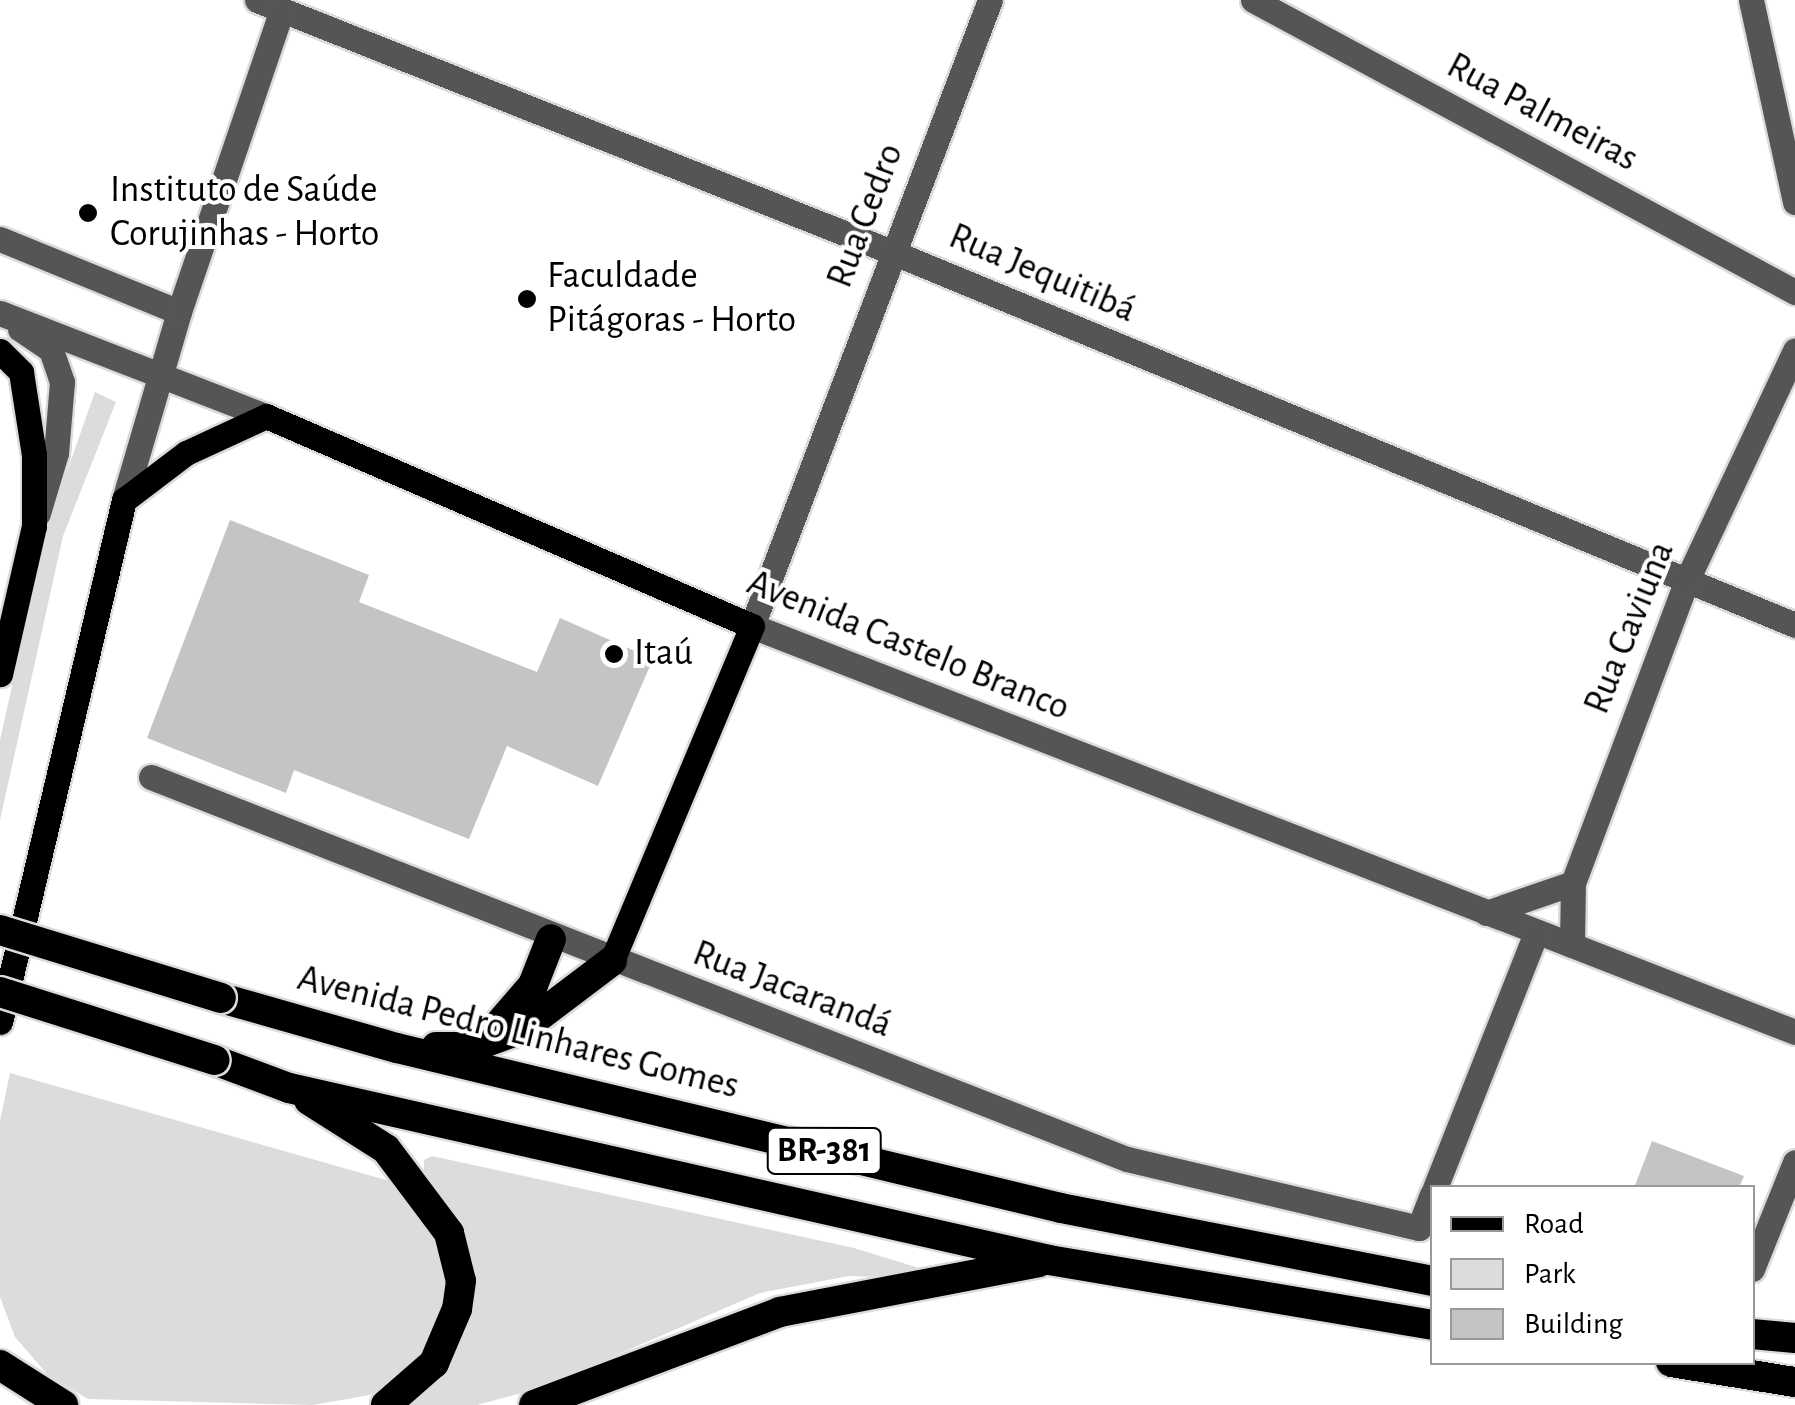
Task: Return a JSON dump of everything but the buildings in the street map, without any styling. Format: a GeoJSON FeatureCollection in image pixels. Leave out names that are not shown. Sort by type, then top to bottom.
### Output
{"type":"FeatureCollection","features":[{"type":"Feature","properties":{"kind":"highway","name":"Avenida Pedro Linhares Gomes"},"geometry":{"type":"LineString","coordinates":[[0,930],[397,1048],[1061,1208],[1430,1281]]}},
{"type":"Feature","properties":{"kind":"highway"},"geometry":{"type":"LineString","coordinates":[[473,1046],[502,1028],[533,985],[551,939]]}},
{"type":"Feature","properties":{"kind":"highway"},"geometry":{"type":"LineString","coordinates":[[397,1048],[473,1046],[522,1029],[612,961]]}},
{"type":"Feature","properties":{"kind":"highway","name":"BR-381"},"geometry":{"type":"LineString","coordinates":[[0,992],[289,1088],[1049,1260],[1430,1325]]}},
{"type":"Feature","properties":{"kind":"highway"},"geometry":{"type":"LineString","coordinates":[[289,1088],[386,1149],[449,1233],[461,1281],[457,1309],[434,1363],[386,1405]]}},
{"type":"Feature","properties":{"kind":"highway"},"geometry":{"type":"LineString","coordinates":[[534,1405],[780,1312],[1049,1260]]}},
{"type":"Feature","properties":{"kind":"highway"},"geometry":{"type":"LineString","coordinates":[[1755,1334],[1795,1338]]}},
{"type":"Feature","properties":{"kind":"highway"},"geometry":{"type":"LineString","coordinates":[[0,1365],[63,1405]]}},
{"type":"Feature","properties":{"kind":"highway"},"geometry":{"type":"LineString","coordinates":[[1690,1365],[1795,1382]]}},
{"type":"Feature","properties":{"kind":"main road"},"geometry":{"type":"LineString","coordinates":[[0,351],[21,372],[31,409],[34,526],[0,674]]}},
{"type":"Feature","properties":{"kind":"main road","name":"Avenida Castelo Branco"},"geometry":{"type":"LineString","coordinates":[[266,416],[752,626]]}},
{"type":"Feature","properties":{"kind":"main road"},"geometry":{"type":"LineString","coordinates":[[0,1022],[124,500],[186,454],[266,416]]}},
{"type":"Feature","properties":{"kind":"main road","name":"Rua Cedro"},"geometry":{"type":"LineString","coordinates":[[612,961],[752,626]]}},
{"type":"Feature","properties":{"kind":"street","name":"Rua Jequitibá"},"geometry":{"type":"LineString","coordinates":[[257,0],[892,252],[1795,624]]}},
{"type":"Feature","properties":{"kind":"street","name":"Rua Cedro"},"geometry":{"type":"LineString","coordinates":[[752,626],[990,0]]}},
{"type":"Feature","properties":{"kind":"street","name":"Rua Palmeiras"},"geometry":{"type":"LineString","coordinates":[[1253,0],[1795,292]]}},
{"type":"Feature","properties":{"kind":"street"},"geometry":{"type":"LineString","coordinates":[[1751,0],[1795,202]]}},
{"type":"Feature","properties":{"kind":"street"},"geometry":{"type":"LineString","coordinates":[[124,500],[179,312],[282,10]]}},
{"type":"Feature","properties":{"kind":"street"},"geometry":{"type":"LineString","coordinates":[[0,240],[179,312]]}},
{"type":"Feature","properties":{"kind":"street"},"geometry":{"type":"LineString","coordinates":[[0,313],[51,350],[62,382],[56,453],[34,526]]}},
{"type":"Feature","properties":{"kind":"street","name":"Avenida Castelo Branco"},"geometry":{"type":"LineString","coordinates":[[0,313],[163,372],[266,416]]}},
{"type":"Feature","properties":{"kind":"street","name":"Rua Caviuna"},"geometry":{"type":"LineString","coordinates":[[1572,945],[1572,883],[1686,582],[1795,350]]}},
{"type":"Feature","properties":{"kind":"street","name":"Avenida Castelo Branco"},"geometry":{"type":"LineString","coordinates":[[752,626],[1795,1032]]}},
{"type":"Feature","properties":{"kind":"street","name":"Rua Jacarandá"},"geometry":{"type":"LineString","coordinates":[[152,777],[551,939],[1127,1159],[1419,1228],[1430,1201]]}},
{"type":"Feature","properties":{"kind":"street"},"geometry":{"type":"LineString","coordinates":[[1486,914],[1572,883]]}},
{"type":"Feature","properties":{"kind":"street"},"geometry":{"type":"LineString","coordinates":[[1436,1185],[1536,933]]}},
{"type":"Feature","properties":{"kind":"street"},"geometry":{"type":"LineString","coordinates":[[1755,1262],[1795,1162]]}},
{"type":"Feature","properties":{"kind":"green space"},"geometry":{"type":"Polygon","coordinates":[[[95,392],[116,402],[63,536],[0,820],[0,740],[47,528],[95,392]]]}},
{"type":"Feature","properties":{"kind":"green space"},"geometry":{"type":"Polygon","coordinates":[[[10,1073],[393,1182],[433,1236],[449,1280],[439,1325],[416,1366],[370,1395],[313,1405],[88,1399],[47,1374],[15,1337],[0,1297],[0,1121],[10,1073]]]}},
{"type":"Feature","properties":{"kind":"green space"},"geometry":{"type":"Polygon","coordinates":[[[432,1156],[854,1248],[919,1268],[917,1278],[849,1276],[760,1293],[540,1388],[477,1405],[408,1405],[442,1378],[460,1339],[449,1208],[424,1173],[424,1160],[432,1156]]]}},
{"type":"Feature","properties":{"kind":"place","name":"Instituto de Saúde Corujinhas - Horto"},"geometry":{"type":"Point","coordinates":[88,213]}},
{"type":"Feature","properties":{"kind":"place","name":"Faculdade Pitágoras - Horto"},"geometry":{"type":"Point","coordinates":[527,299]}},
{"type":"Feature","properties":{"kind":"place","name":"Itaú"},"geometry":{"type":"Point","coordinates":[614,654]}}]}
